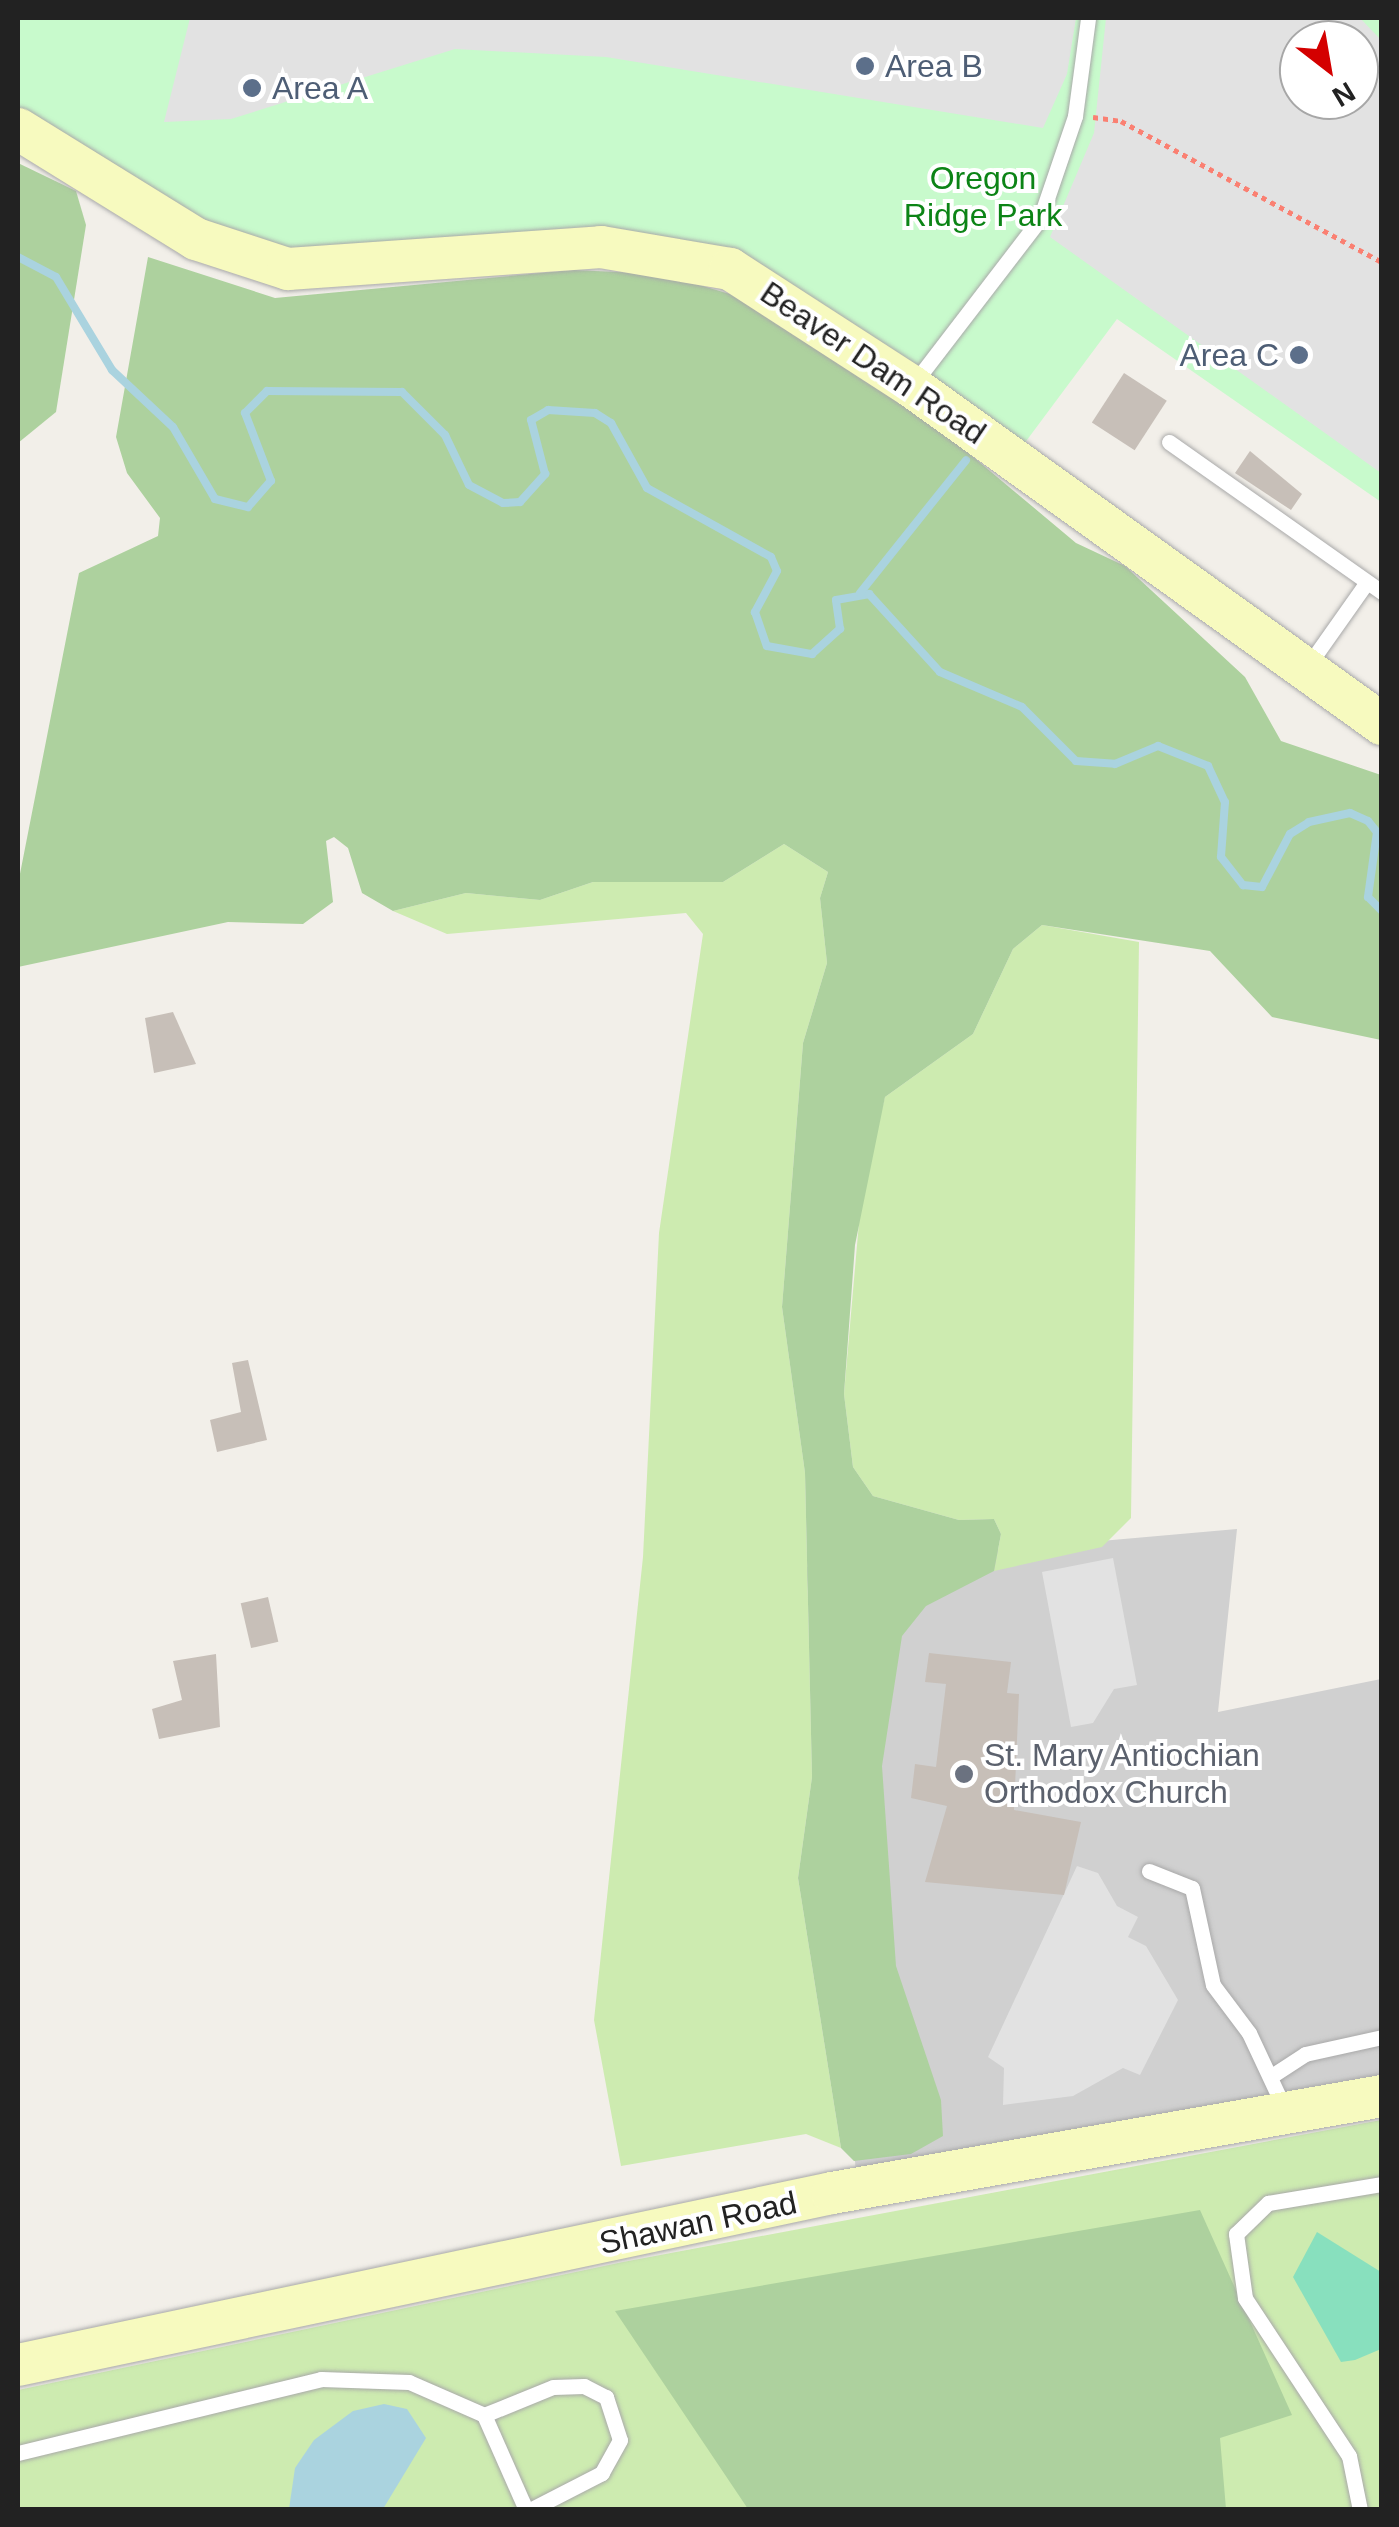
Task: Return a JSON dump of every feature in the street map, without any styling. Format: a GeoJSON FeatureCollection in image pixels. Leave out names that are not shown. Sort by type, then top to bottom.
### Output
{"type":"FeatureCollection","features":[{"type":"Feature","properties":{"kind":"street","name":"Beaver Dam Road"},"geometry":{"type":"LineString","coordinates":[[18,129],[196,240],[288,269],[601,247],[730,269],[911,386],[1382,724]]}},
{"type":"Feature","properties":{"kind":"street","name":"Shawan Road"},"geometry":{"type":"LineString","coordinates":[[18,2365],[1280,2095],[1382,2096]]}},
{"type":"Feature","properties":{"kind":"lane"},"geometry":{"type":"LineString","coordinates":[[911,386],[1030,235],[1075,116],[1088,18]]}},
{"type":"Feature","properties":{"kind":"lane"},"geometry":{"type":"LineString","coordinates":[[1169,442],[1382,592]]}},
{"type":"Feature","properties":{"kind":"lane"},"geometry":{"type":"LineString","coordinates":[[1305,670],[1367,582]]}},
{"type":"Feature","properties":{"kind":"lane"},"geometry":{"type":"LineString","coordinates":[[1149,1871],[1192,1888],[1213,1985],[1280,2095],[1305,2054],[1382,2037]]}},
{"type":"Feature","properties":{"kind":"lane"},"geometry":{"type":"LineString","coordinates":[[1360,2510],[1348,2456],[1245,2298],[1236,2234],[1268,2203],[1382,2184]]}},
{"type":"Feature","properties":{"kind":"lane"},"geometry":{"type":"LineString","coordinates":[[18,2453],[321,2378],[409,2382],[484,2414],[528,2510],[602,2473],[620,2440],[618,2415],[584,2386],[553,2387],[484,2414]]}},
{"type":"Feature","properties":{"kind":"path"},"geometry":{"type":"LineString","coordinates":[[1075,116],[1121,121],[1382,262]]}},
{"type":"Feature","properties":{"kind":"shaded area"},"geometry":{"type":"Polygon","coordinates":[[[190,18],[1076,18],[1067,74],[1043,128],[606,57],[455,49],[231,119],[164,122],[190,18]]]}},
{"type":"Feature","properties":{"kind":"shaded area","name":"Area C"},"geometry":{"type":"Polygon","coordinates":[[[1106,18],[1360,18],[1279,20],[1279,120],[1379,120],[1381,40],[1381,473],[1050,237],[1094,133],[1106,18]]]}},
{"type":"Feature","properties":{"kind":"shaded area","name":"St. Mary Antiochian Orthodox Church"},"geometry":{"type":"Polygon","coordinates":[[[1237,1529],[1218,1712],[1381,1679],[1381,2077],[856,2173],[806,1567],[1237,1529]]]}},
{"type":"Feature","properties":{"kind":"shaded area"},"geometry":{"type":"Polygon","coordinates":[[[1113,1558],[1137,1685],[1114,1689],[1093,1723],[1071,1727],[1042,1572],[1113,1558]]]}},
{"type":"Feature","properties":{"kind":"shaded area"},"geometry":{"type":"Polygon","coordinates":[[[1077,1866],[1098,1873],[1117,1906],[1138,1917],[1128,1937],[1146,1946],[1178,2000],[1140,2075],[1123,2068],[1073,2096],[1003,2105],[1004,2068],[988,2057],[1077,1866]]]}},
{"type":"Feature","properties":{"kind":"green space","name":"Oregon Ridge Park"},"geometry":{"type":"Polygon","coordinates":[[[18,18],[1381,18],[1381,502],[1117,319],[1021,448],[698,243],[604,230],[291,254],[206,226],[18,112],[18,18]]]}},
{"type":"Feature","properties":{"kind":"green space"},"geometry":{"type":"Polygon","coordinates":[[[18,163],[76,191],[86,225],[56,412],[18,443],[18,163]]]}},
{"type":"Feature","properties":{"kind":"green space"},"geometry":{"type":"Polygon","coordinates":[[[148,257],[275,298],[573,270],[662,274],[757,302],[928,419],[1076,543],[1125,566],[1245,677],[1281,741],[1381,775],[1381,1040],[1272,1017],[1210,951],[1042,925],[1013,949],[973,1034],[885,1097],[855,1245],[844,1394],[853,1467],[873,1496],[959,1520],[994,1519],[1001,1534],[994,1571],[926,1606],[902,1636],[882,1766],[896,1966],[941,2100],[943,2136],[911,2154],[854,2161],[841,2148],[798,1878],[812,1777],[805,1473],[782,1307],[803,1043],[827,963],[820,898],[828,872],[784,844],[723,882],[593,882],[540,900],[466,893],[393,911],[362,893],[348,848],[334,837],[326,841],[333,902],[303,924],[228,922],[18,967],[18,884],[79,573],[158,536],[160,518],[127,473],[116,437],[148,257]]]}},
{"type":"Feature","properties":{"kind":"green space"},"geometry":{"type":"Polygon","coordinates":[[[784,844],[828,872],[820,898],[827,963],[803,1043],[782,1307],[805,1473],[812,1777],[798,1878],[841,2148],[806,2134],[621,2166],[594,2020],[643,1557],[659,1233],[703,934],[686,913],[447,934],[393,911],[466,893],[540,900],[593,882],[723,882],[784,844]]]}},
{"type":"Feature","properties":{"kind":"green space"},"geometry":{"type":"Polygon","coordinates":[[[1042,925],[1139,942],[1131,1518],[1102,1547],[994,1571],[1001,1534],[994,1519],[959,1520],[873,1496],[853,1467],[844,1394],[862,1188],[885,1097],[973,1034],[1013,949],[1042,925]]]}},
{"type":"Feature","properties":{"kind":"green space"},"geometry":{"type":"Polygon","coordinates":[[[1381,2120],[1381,2509],[18,2509],[18,2390],[623,2262],[1381,2120]]]}},
{"type":"Feature","properties":{"kind":"green space"},"geometry":{"type":"Polygon","coordinates":[[[1200,2210],[1292,2415],[1220,2438],[1226,2509],[748,2509],[615,2311],[1200,2210]]]}},
{"type":"Feature","properties":{"kind":"green space"},"geometry":{"type":"Polygon","coordinates":[[[1317,2232],[1381,2272],[1381,2349],[1355,2360],[1341,2362],[1293,2277],[1317,2232]]]}},
{"type":"Feature","properties":{"kind":"water"},"geometry":{"type":"Polygon","coordinates":[[[384,2404],[407,2409],[426,2438],[383,2509],[289,2509],[295,2468],[314,2440],[353,2411],[384,2404]]]}},
{"type":"Feature","properties":{"kind":"building"},"geometry":{"type":"Polygon","coordinates":[[[1124,373],[1167,401],[1135,450],[1092,422],[1124,373]]]}},
{"type":"Feature","properties":{"kind":"building"},"geometry":{"type":"Polygon","coordinates":[[[1250,451],[1302,494],[1291,510],[1235,473],[1250,451]]]}},
{"type":"Feature","properties":{"kind":"building"},"geometry":{"type":"Polygon","coordinates":[[[173,1012],[196,1064],[154,1073],[145,1018],[173,1012]]]}},
{"type":"Feature","properties":{"kind":"building"},"geometry":{"type":"Polygon","coordinates":[[[248,1360],[267,1440],[217,1452],[210,1420],[241,1412],[232,1363],[248,1360]]]}},
{"type":"Feature","properties":{"kind":"building"},"geometry":{"type":"Polygon","coordinates":[[[268,1597],[278,1642],[251,1648],[241,1603],[268,1597]]]}},
{"type":"Feature","properties":{"kind":"building","name":"St. Mary Antiochian Orthodox Church"},"geometry":{"type":"Polygon","coordinates":[[[929,1653],[1011,1662],[1007,1693],[1019,1694],[1014,1810],[1081,1822],[1064,1895],[925,1882],[947,1806],[911,1798],[915,1764],[936,1767],[946,1684],[925,1682],[929,1653]]]}},
{"type":"Feature","properties":{"kind":"building"},"geometry":{"type":"Polygon","coordinates":[[[216,1654],[220,1727],[159,1739],[152,1709],[182,1700],[173,1661],[216,1654]]]}},
{"type":"Feature","properties":{"kind":"waterway"},"geometry":{"type":"LineString","coordinates":[[18,257],[56,277],[112,370],[173,427],[215,499],[248,507],[271,481],[245,413],[267,391],[402,392],[445,435],[469,485],[503,503],[520,502],[545,474],[531,420],[548,410],[595,413],[611,423],[647,488],[771,557],[777,571],[755,612],[767,646],[812,654],[840,629],[836,600],[869,594],[940,672],[1022,707],[1076,761],[1115,764],[1158,746],[1208,766],[1225,802],[1221,857],[1243,885],[1262,887],[1290,834],[1309,822],[1350,813],[1368,821],[1377,832],[1368,897],[1382,911]]}},
{"type":"Feature","properties":{"kind":"waterway"},"geometry":{"type":"LineString","coordinates":[[860,593],[966,460]]}},
{"type":"Feature","properties":{"kind":"place","name":"Area B"},"geometry":{"type":"Point","coordinates":[865,66]}},
{"type":"Feature","properties":{"kind":"place","name":"Area A"},"geometry":{"type":"Point","coordinates":[252,88]}},
{"type":"Feature","properties":{"kind":"place","name":"Area C"},"geometry":{"type":"Point","coordinates":[1299,355]}},
{"type":"Feature","properties":{"kind":"place","name":"St. Mary Antiochian Orthodox Church"},"geometry":{"type":"Point","coordinates":[964,1774]}}]}
